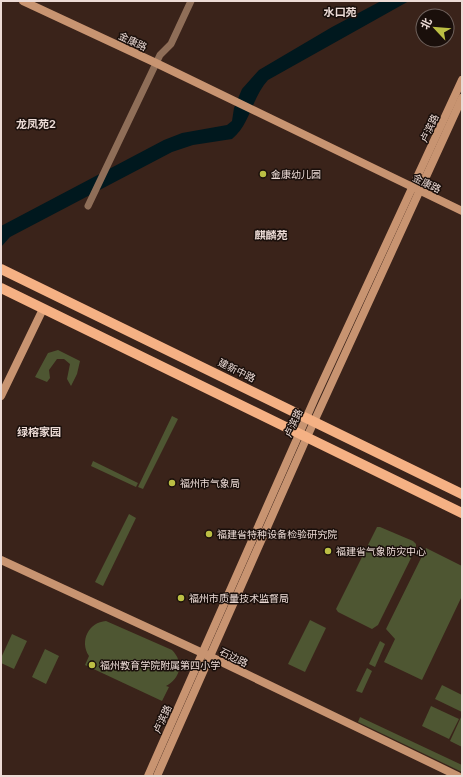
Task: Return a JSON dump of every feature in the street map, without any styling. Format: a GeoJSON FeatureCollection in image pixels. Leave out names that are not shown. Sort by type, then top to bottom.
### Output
{"type":"FeatureCollection","features":[{"type":"Feature","properties":{"kind":"main road","name":"建新中路"},"geometry":{"type":"LineString","coordinates":[[1,269],[462,494]]}},
{"type":"Feature","properties":{"kind":"main road"},"geometry":{"type":"LineString","coordinates":[[1,288],[462,513]]}},
{"type":"Feature","properties":{"kind":"street","name":"金康路"},"geometry":{"type":"LineString","coordinates":[[23,1],[156,63],[462,211]]}},
{"type":"Feature","properties":{"kind":"street"},"geometry":{"type":"LineString","coordinates":[[88,206],[160,55],[171,44],[191,1]]}},
{"type":"Feature","properties":{"kind":"street","name":"卢滨路"},"geometry":{"type":"LineString","coordinates":[[148,776],[206,654],[303,435],[416,189],[462,80]]}},
{"type":"Feature","properties":{"kind":"street"},"geometry":{"type":"LineString","coordinates":[[416,189],[462,98]]}},
{"type":"Feature","properties":{"kind":"street"},"geometry":{"type":"LineString","coordinates":[[1,396],[43,309]]}},
{"type":"Feature","properties":{"kind":"street","name":"石边路"},"geometry":{"type":"LineString","coordinates":[[1,560],[206,654],[458,776]]}},
{"type":"Feature","properties":{"kind":"street"},"geometry":{"type":"LineString","coordinates":[[156,776],[206,654]]}},
{"type":"Feature","properties":{"kind":"green space"},"geometry":{"type":"Polygon","coordinates":[[[58,350],[80,361],[77,374],[71,386],[67,379],[70,364],[64,359],[57,359],[49,370],[50,378],[47,382],[35,377],[48,353],[58,350]]]}},
{"type":"Feature","properties":{"kind":"green space"},"geometry":{"type":"Polygon","coordinates":[[[172,416],[178,419],[143,489],[138,487],[172,416]]]}},
{"type":"Feature","properties":{"kind":"green space"},"geometry":{"type":"Polygon","coordinates":[[[93,461],[138,483],[136,487],[91,466],[93,461]]]}},
{"type":"Feature","properties":{"kind":"green space"},"geometry":{"type":"Polygon","coordinates":[[[129,514],[136,518],[103,586],[95,582],[129,514]]]}},
{"type":"Feature","properties":{"kind":"green space"},"geometry":{"type":"Polygon","coordinates":[[[377,527],[413,541],[416,544],[416,548],[378,625],[372,629],[338,612],[336,609],[377,527]]]}},
{"type":"Feature","properties":{"kind":"green space"},"geometry":{"type":"Polygon","coordinates":[[[426,548],[462,566],[462,596],[422,680],[384,662],[395,639],[386,629],[426,548]]]}},
{"type":"Feature","properties":{"kind":"green space"},"geometry":{"type":"Polygon","coordinates":[[[310,620],[326,628],[305,672],[288,664],[310,620]]]}},
{"type":"Feature","properties":{"kind":"green space"},"geometry":{"type":"Polygon","coordinates":[[[106,621],[172,650],[176,655],[179,665],[178,674],[171,683],[166,686],[169,687],[162,701],[85,665],[89,656],[85,644],[87,633],[95,625],[106,621]]]}},
{"type":"Feature","properties":{"kind":"green space"},"geometry":{"type":"Polygon","coordinates":[[[12,634],[27,641],[14,669],[1,663],[1,658],[12,634]]]}},
{"type":"Feature","properties":{"kind":"green space"},"geometry":{"type":"Polygon","coordinates":[[[380,641],[385,644],[375,667],[369,664],[380,641]]]}},
{"type":"Feature","properties":{"kind":"green space"},"geometry":{"type":"Polygon","coordinates":[[[45,649],[59,656],[46,684],[32,677],[45,649]]]}},
{"type":"Feature","properties":{"kind":"green space"},"geometry":{"type":"Polygon","coordinates":[[[367,668],[372,671],[362,693],[356,691],[367,668]]]}},
{"type":"Feature","properties":{"kind":"green space"},"geometry":{"type":"Polygon","coordinates":[[[442,685],[462,695],[462,712],[435,699],[442,685]]]}},
{"type":"Feature","properties":{"kind":"green space"},"geometry":{"type":"Polygon","coordinates":[[[431,706],[459,719],[449,739],[422,726],[431,706]]]}},
{"type":"Feature","properties":{"kind":"green space"},"geometry":{"type":"Polygon","coordinates":[[[462,715],[462,747],[450,741],[462,715]]]}},
{"type":"Feature","properties":{"kind":"green space"},"geometry":{"type":"Polygon","coordinates":[[[360,717],[462,765],[462,772],[358,722],[360,717]]]}},
{"type":"Feature","properties":{"kind":"water"},"geometry":{"type":"Polygon","coordinates":[[[381,1],[409,1],[268,80],[258,94],[243,126],[232,139],[193,145],[172,152],[10,237],[1,247],[1,226],[164,140],[182,133],[227,125],[232,121],[234,108],[242,89],[259,70],[332,27],[381,1]]]}},
{"type":"Feature","properties":{"kind":"place","name":"金康幼儿园"},"geometry":{"type":"Point","coordinates":[263,174]}},
{"type":"Feature","properties":{"kind":"place","name":"福州市气象局"},"geometry":{"type":"Point","coordinates":[172,483]}},
{"type":"Feature","properties":{"kind":"place","name":"福建省特种设备检验研究院"},"geometry":{"type":"Point","coordinates":[209,534]}},
{"type":"Feature","properties":{"kind":"place","name":"福建省气象防灾中心"},"geometry":{"type":"Point","coordinates":[328,551]}},
{"type":"Feature","properties":{"kind":"place","name":"福州市质量技术监督局"},"geometry":{"type":"Point","coordinates":[181,598]}},
{"type":"Feature","properties":{"kind":"place","name":"福州教育学院附属第四小学"},"geometry":{"type":"Point","coordinates":[92,665]}},
{"type":"Feature","properties":{"kind":"district","name":"水口苑"},"geometry":{"type":"Point","coordinates":[340,12]}},
{"type":"Feature","properties":{"kind":"district","name":"龙凤苑2"},"geometry":{"type":"Point","coordinates":[36,124]}},
{"type":"Feature","properties":{"kind":"district","name":"麒麟苑"},"geometry":{"type":"Point","coordinates":[271,235]}},
{"type":"Feature","properties":{"kind":"district","name":"绿榕家园"},"geometry":{"type":"Point","coordinates":[39,432]}}]}
